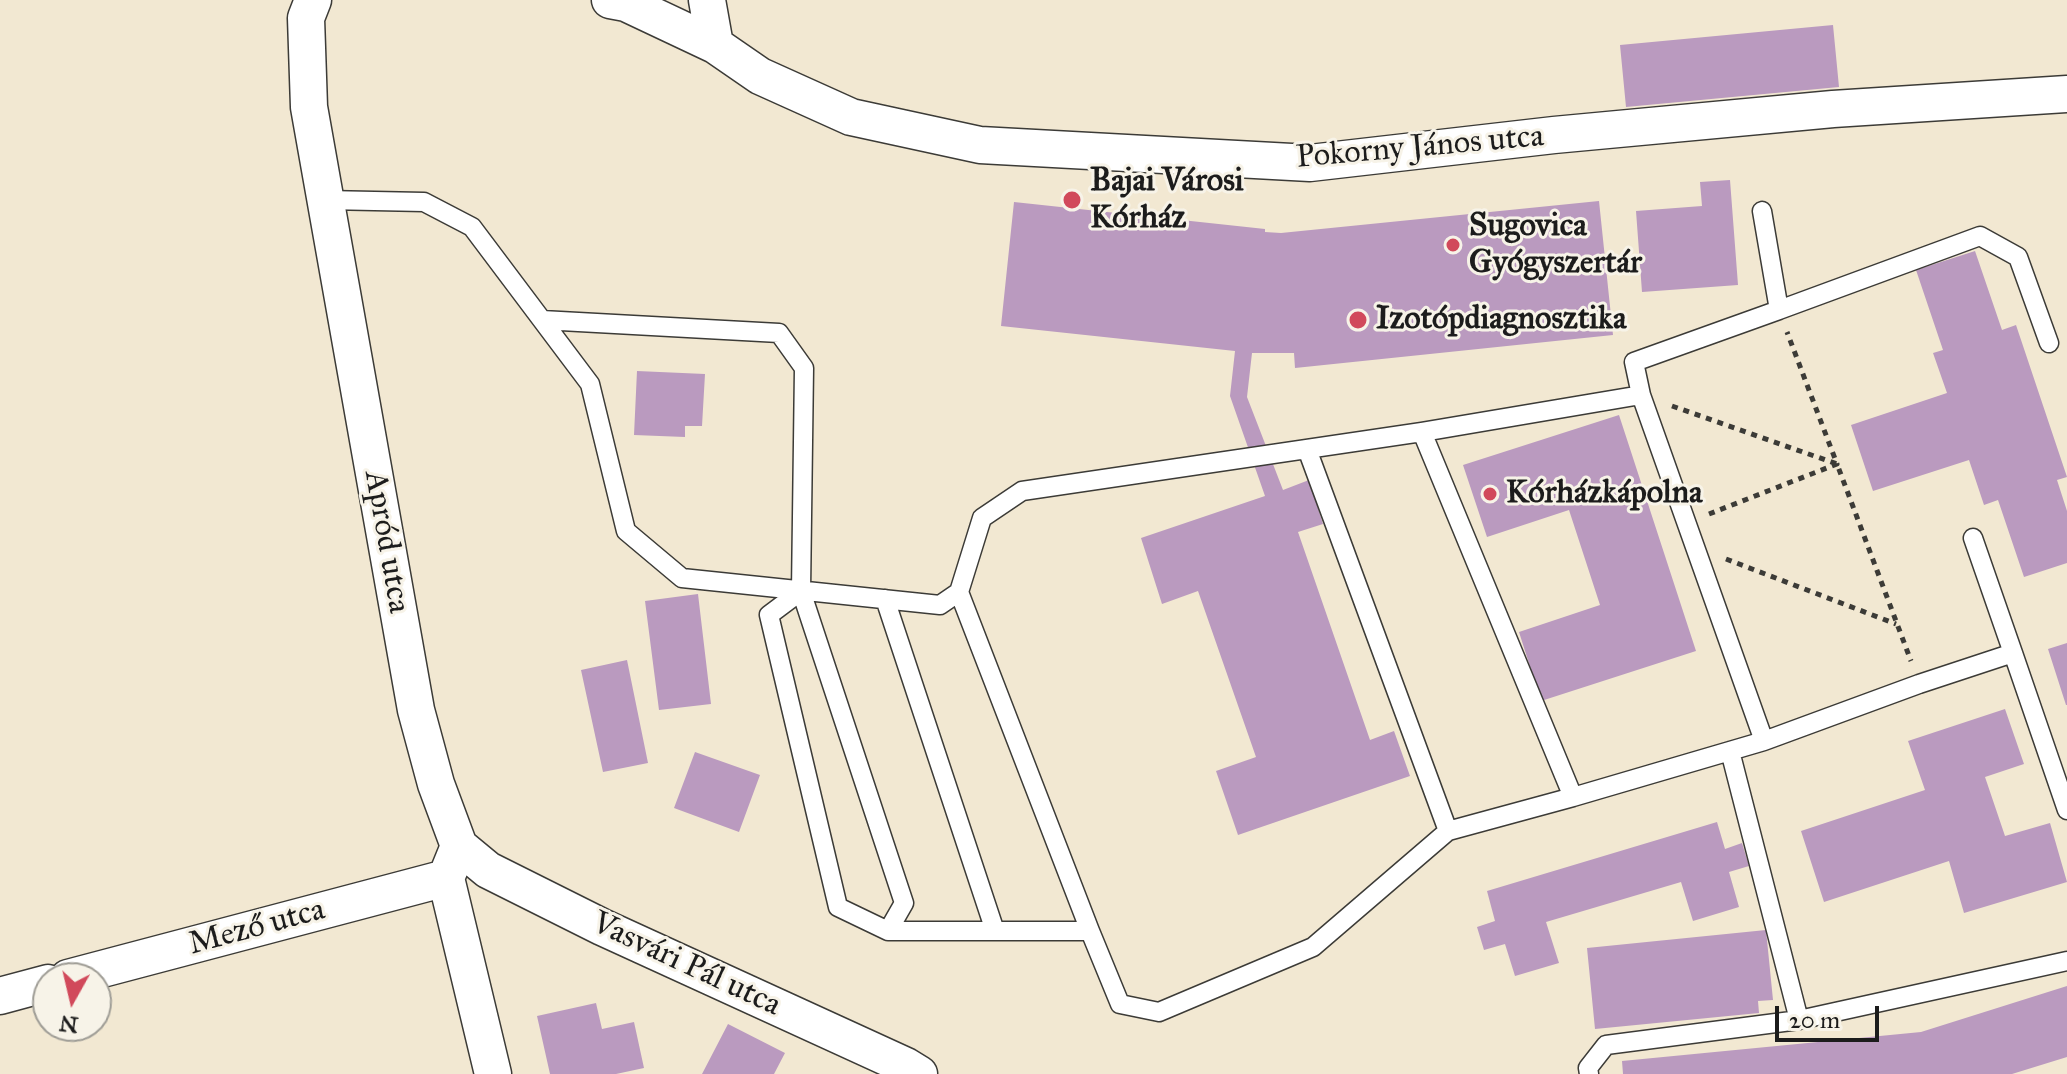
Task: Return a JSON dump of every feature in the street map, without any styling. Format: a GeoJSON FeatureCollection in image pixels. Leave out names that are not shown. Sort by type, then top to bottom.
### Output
{"type":"FeatureCollection","features":[{"type":"Feature","properties":{"kind":"street","name":"Apród utca"},"geometry":{"type":"LineString","coordinates":[[313,0],[306,18],[309,107],[325,200],[416,710],[436,784],[459,846]]}},
{"type":"Feature","properties":{"kind":"street","name":"Pokorny János utca"},"geometry":{"type":"LineString","coordinates":[[610,0],[626,3],[715,45],[760,76],[851,117],[980,145],[1310,163],[1818,110],[2067,94]]}},
{"type":"Feature","properties":{"kind":"street"},"geometry":{"type":"LineString","coordinates":[[707,0],[715,45]]}},
{"type":"Feature","properties":{"kind":"street"},"geometry":{"type":"LineString","coordinates":[[459,846],[446,878],[493,1074]]}},
{"type":"Feature","properties":{"kind":"street","name":"Vasvári Pál utca"},"geometry":{"type":"LineString","coordinates":[[459,846],[488,870],[602,927],[919,1074]]}},
{"type":"Feature","properties":{"kind":"street","name":"Mező utca"},"geometry":{"type":"LineString","coordinates":[[112,966],[446,878]]}},
{"type":"Feature","properties":{"kind":"street"},"geometry":{"type":"LineString","coordinates":[[0,996],[32,987]]}},
{"type":"Feature","properties":{"kind":"lane"},"geometry":{"type":"LineString","coordinates":[[325,200],[424,202],[472,227],[590,384],[626,531],[682,578],[940,605],[959,592],[982,518],[1022,491],[1422,432],[1641,395]]}},
{"type":"Feature","properties":{"kind":"lane"},"geometry":{"type":"LineString","coordinates":[[1762,211],[1779,310]]}},
{"type":"Feature","properties":{"kind":"lane"},"geometry":{"type":"LineString","coordinates":[[1764,741],[1641,395],[1634,362],[1980,236],[2018,257],[2049,343]]}},
{"type":"Feature","properties":{"kind":"lane"},"geometry":{"type":"LineString","coordinates":[[542,320],[779,333],[804,368],[801,591],[904,903],[888,931]]}},
{"type":"Feature","properties":{"kind":"lane"},"geometry":{"type":"LineString","coordinates":[[1422,432],[1573,797]]}},
{"type":"Feature","properties":{"kind":"lane"},"geometry":{"type":"LineString","coordinates":[[1307,449],[1448,831]]}},
{"type":"Feature","properties":{"kind":"lane"},"geometry":{"type":"LineString","coordinates":[[1973,538],[2067,810]]}},
{"type":"Feature","properties":{"kind":"lane"},"geometry":{"type":"LineString","coordinates":[[801,591],[769,615],[838,907],[888,931],[1090,931]]}},
{"type":"Feature","properties":{"kind":"lane"},"geometry":{"type":"LineString","coordinates":[[959,592],[1120,1004],[1159,1012],[1313,947],[1448,831],[1764,741],[2013,653]]}},
{"type":"Feature","properties":{"kind":"lane"},"geometry":{"type":"LineString","coordinates":[[885,599],[995,931]]}},
{"type":"Feature","properties":{"kind":"lane"},"geometry":{"type":"LineString","coordinates":[[1730,751],[1799,1020]]}},
{"type":"Feature","properties":{"kind":"lane"},"geometry":{"type":"LineString","coordinates":[[1589,1074],[1588,1068],[1606,1045],[1799,1020],[2067,961]]}},
{"type":"Feature","properties":{"kind":"path"},"geometry":{"type":"LineString","coordinates":[[1779,310],[1919,684]]}},
{"type":"Feature","properties":{"kind":"path"},"geometry":{"type":"LineString","coordinates":[[1641,395],[1837,464]]}},
{"type":"Feature","properties":{"kind":"path"},"geometry":{"type":"LineString","coordinates":[[1686,523],[1837,464]]}},
{"type":"Feature","properties":{"kind":"path"},"geometry":{"type":"LineString","coordinates":[[1695,547],[1896,624]]}},
{"type":"Feature","properties":{"kind":"building"},"geometry":{"type":"Polygon","coordinates":[[[1833,25],[1839,87],[1626,107],[1620,45],[1833,25]]]}},
{"type":"Feature","properties":{"kind":"building"},"geometry":{"type":"Polygon","coordinates":[[[1730,180],[1738,285],[1642,292],[1636,211],[1702,206],[1700,182],[1730,180]]]}},
{"type":"Feature","properties":{"kind":"building"},"geometry":{"type":"Polygon","coordinates":[[[1599,201],[1613,335],[1295,368],[1294,353],[1252,353],[1247,397],[1283,490],[1309,480],[1323,524],[1298,532],[1370,740],[1394,731],[1410,776],[1238,835],[1216,771],[1256,757],[1198,591],[1162,604],[1141,538],[1265,496],[1230,396],[1235,351],[1001,326],[1014,202],[1281,233],[1599,201]]]}},
{"type":"Feature","properties":{"kind":"building"},"geometry":{"type":"Polygon","coordinates":[[[1975,251],[2002,330],[2016,325],[2067,477],[2057,480],[2067,511],[2067,563],[2024,577],[1998,500],[1984,505],[1969,460],[1873,491],[1851,425],[1947,393],[1933,353],[1943,350],[1916,270],[1975,251]]]}},
{"type":"Feature","properties":{"kind":"building"},"geometry":{"type":"Polygon","coordinates":[[[637,371],[705,374],[702,426],[685,426],[685,437],[634,435],[637,371]]]}},
{"type":"Feature","properties":{"kind":"building"},"geometry":{"type":"Polygon","coordinates":[[[1619,415],[1696,651],[1541,701],[1519,632],[1600,605],[1569,510],[1487,537],[1463,465],[1619,415]]]}},
{"type":"Feature","properties":{"kind":"building"},"geometry":{"type":"Polygon","coordinates":[[[698,594],[711,704],[659,710],[645,601],[698,594]]]}},
{"type":"Feature","properties":{"kind":"building"},"geometry":{"type":"Polygon","coordinates":[[[2067,643],[2067,705],[2066,705],[2048,649],[2067,643]]]}},
{"type":"Feature","properties":{"kind":"building"},"geometry":{"type":"Polygon","coordinates":[[[627,660],[648,763],[603,772],[581,670],[627,660]]]}},
{"type":"Feature","properties":{"kind":"building"},"geometry":{"type":"Polygon","coordinates":[[[2005,709],[2024,764],[1985,777],[2005,836],[2050,823],[2067,882],[1964,913],[1949,861],[1824,902],[1801,831],[1925,790],[1908,741],[2005,709]]]}},
{"type":"Feature","properties":{"kind":"building"},"geometry":{"type":"Polygon","coordinates":[[[695,752],[760,775],[739,832],[674,808],[695,752]]]}},
{"type":"Feature","properties":{"kind":"building"},"geometry":{"type":"Polygon","coordinates":[[[1717,822],[1725,849],[1742,843],[1749,866],[1729,872],[1739,907],[1693,921],[1681,882],[1546,922],[1559,963],[1515,976],[1505,944],[1484,950],[1477,927],[1495,921],[1487,891],[1717,822]]]}},
{"type":"Feature","properties":{"kind":"building"},"geometry":{"type":"Polygon","coordinates":[[[1766,930],[1773,1000],[1758,1001],[1759,1013],[1595,1029],[1587,948],[1766,930]]]}},
{"type":"Feature","properties":{"kind":"building"},"geometry":{"type":"Polygon","coordinates":[[[2067,986],[2067,1057],[2012,1074],[1623,1074],[1622,1061],[1921,1032],[2067,986]]]}},
{"type":"Feature","properties":{"kind":"building"},"geometry":{"type":"Polygon","coordinates":[[[596,1003],[602,1029],[634,1022],[644,1068],[616,1074],[550,1074],[537,1016],[596,1003]]]}},
{"type":"Feature","properties":{"kind":"building"},"geometry":{"type":"Polygon","coordinates":[[[728,1024],[785,1053],[774,1074],[702,1074],[728,1024]]]}},
{"type":"Feature","properties":{"kind":"place","name":"Bajai Városi Kórház"},"geometry":{"type":"Point","coordinates":[1072,200]}},
{"type":"Feature","properties":{"kind":"place","name":"Sugovica Gyógyszertár"},"geometry":{"type":"Point","coordinates":[1453,245]}},
{"type":"Feature","properties":{"kind":"place","name":"Izotópdiagnosztika"},"geometry":{"type":"Point","coordinates":[1358,320]}},
{"type":"Feature","properties":{"kind":"place","name":"Kórházkápolna"},"geometry":{"type":"Point","coordinates":[1490,494]}}]}
